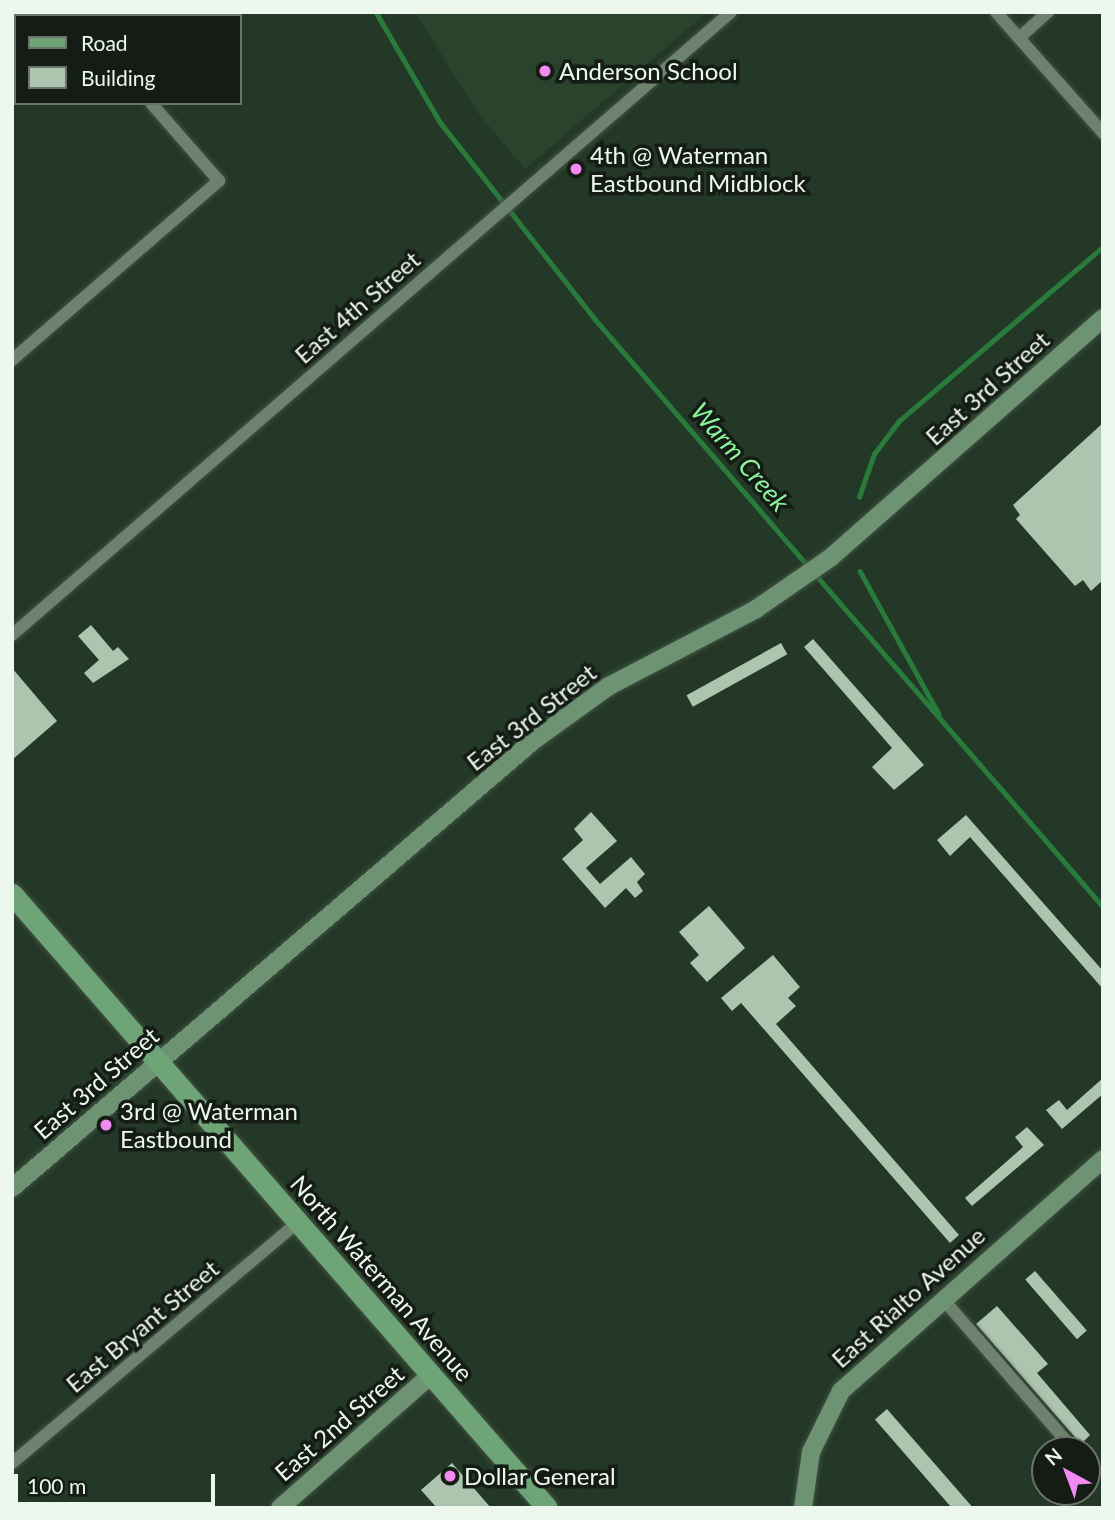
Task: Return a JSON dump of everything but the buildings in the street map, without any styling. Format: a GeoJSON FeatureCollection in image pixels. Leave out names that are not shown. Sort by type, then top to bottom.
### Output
{"type":"FeatureCollection","features":[{"type":"Feature","properties":{"kind":"main road","name":"East 3rd Street"},"geometry":{"type":"LineString","coordinates":[[12,1188],[571,712],[796,583],[830,558],[1103,318]]}},
{"type":"Feature","properties":{"kind":"main road","name":"North Waterman Avenue"},"geometry":{"type":"LineString","coordinates":[[12,894],[547,1508]]}},
{"type":"Feature","properties":{"kind":"main road","name":"East Rialto Avenue"},"geometry":{"type":"LineString","coordinates":[[803,1508],[811,1452],[829,1409],[857,1373],[1103,1159]]}},
{"type":"Feature","properties":{"kind":"main road","name":"East 2nd Street"},"geometry":{"type":"LineString","coordinates":[[280,1508],[431,1375]]}},
{"type":"Feature","properties":{"kind":"street","name":"East 4th Street"},"geometry":{"type":"LineString","coordinates":[[12,635],[731,12]]}},
{"type":"Feature","properties":{"kind":"street"},"geometry":{"type":"LineString","coordinates":[[996,12],[1103,133]]}},
{"type":"Feature","properties":{"kind":"street"},"geometry":{"type":"LineString","coordinates":[[1019,38],[1048,12]]}},
{"type":"Feature","properties":{"kind":"street"},"geometry":{"type":"LineString","coordinates":[[12,360],[219,181],[153,105]]}},
{"type":"Feature","properties":{"kind":"street","name":"East Bryant Street"},"geometry":{"type":"LineString","coordinates":[[12,1463],[298,1222]]}},
{"type":"Feature","properties":{"kind":"street"},"geometry":{"type":"LineString","coordinates":[[942,1298],[1061,1436]]}},
{"type":"Feature","properties":{"kind":"shaded area","name":"Anderson School"},"geometry":{"type":"Polygon","coordinates":[[[415,12],[707,12],[525,169],[478,113],[415,12]]]}},
{"type":"Feature","properties":{"kind":"waterway","name":"Warm Creek"},"geometry":{"type":"LineString","coordinates":[[376,12],[440,122],[594,318],[809,567]]}},
{"type":"Feature","properties":{"kind":"waterway"},"geometry":{"type":"LineString","coordinates":[[859,497],[874,454],[899,421],[1103,247]]}},
{"type":"Feature","properties":{"kind":"waterway"},"geometry":{"type":"LineString","coordinates":[[860,571],[939,714]]}},
{"type":"Feature","properties":{"kind":"waterway","name":"Warm Creek"},"geometry":{"type":"LineString","coordinates":[[815,574],[1103,907]]}},
{"type":"Feature","properties":{"kind":"place","name":"Anderson School"},"geometry":{"type":"Point","coordinates":[545,71]}},
{"type":"Feature","properties":{"kind":"place","name":"4th @ Waterman Eastbound Midblock"},"geometry":{"type":"Point","coordinates":[576,169]}},
{"type":"Feature","properties":{"kind":"place","name":"3rd @ Waterman Eastbound"},"geometry":{"type":"Point","coordinates":[106,1125]}},
{"type":"Feature","properties":{"kind":"place","name":"Dollar General"},"geometry":{"type":"Point","coordinates":[450,1476]}}]}
